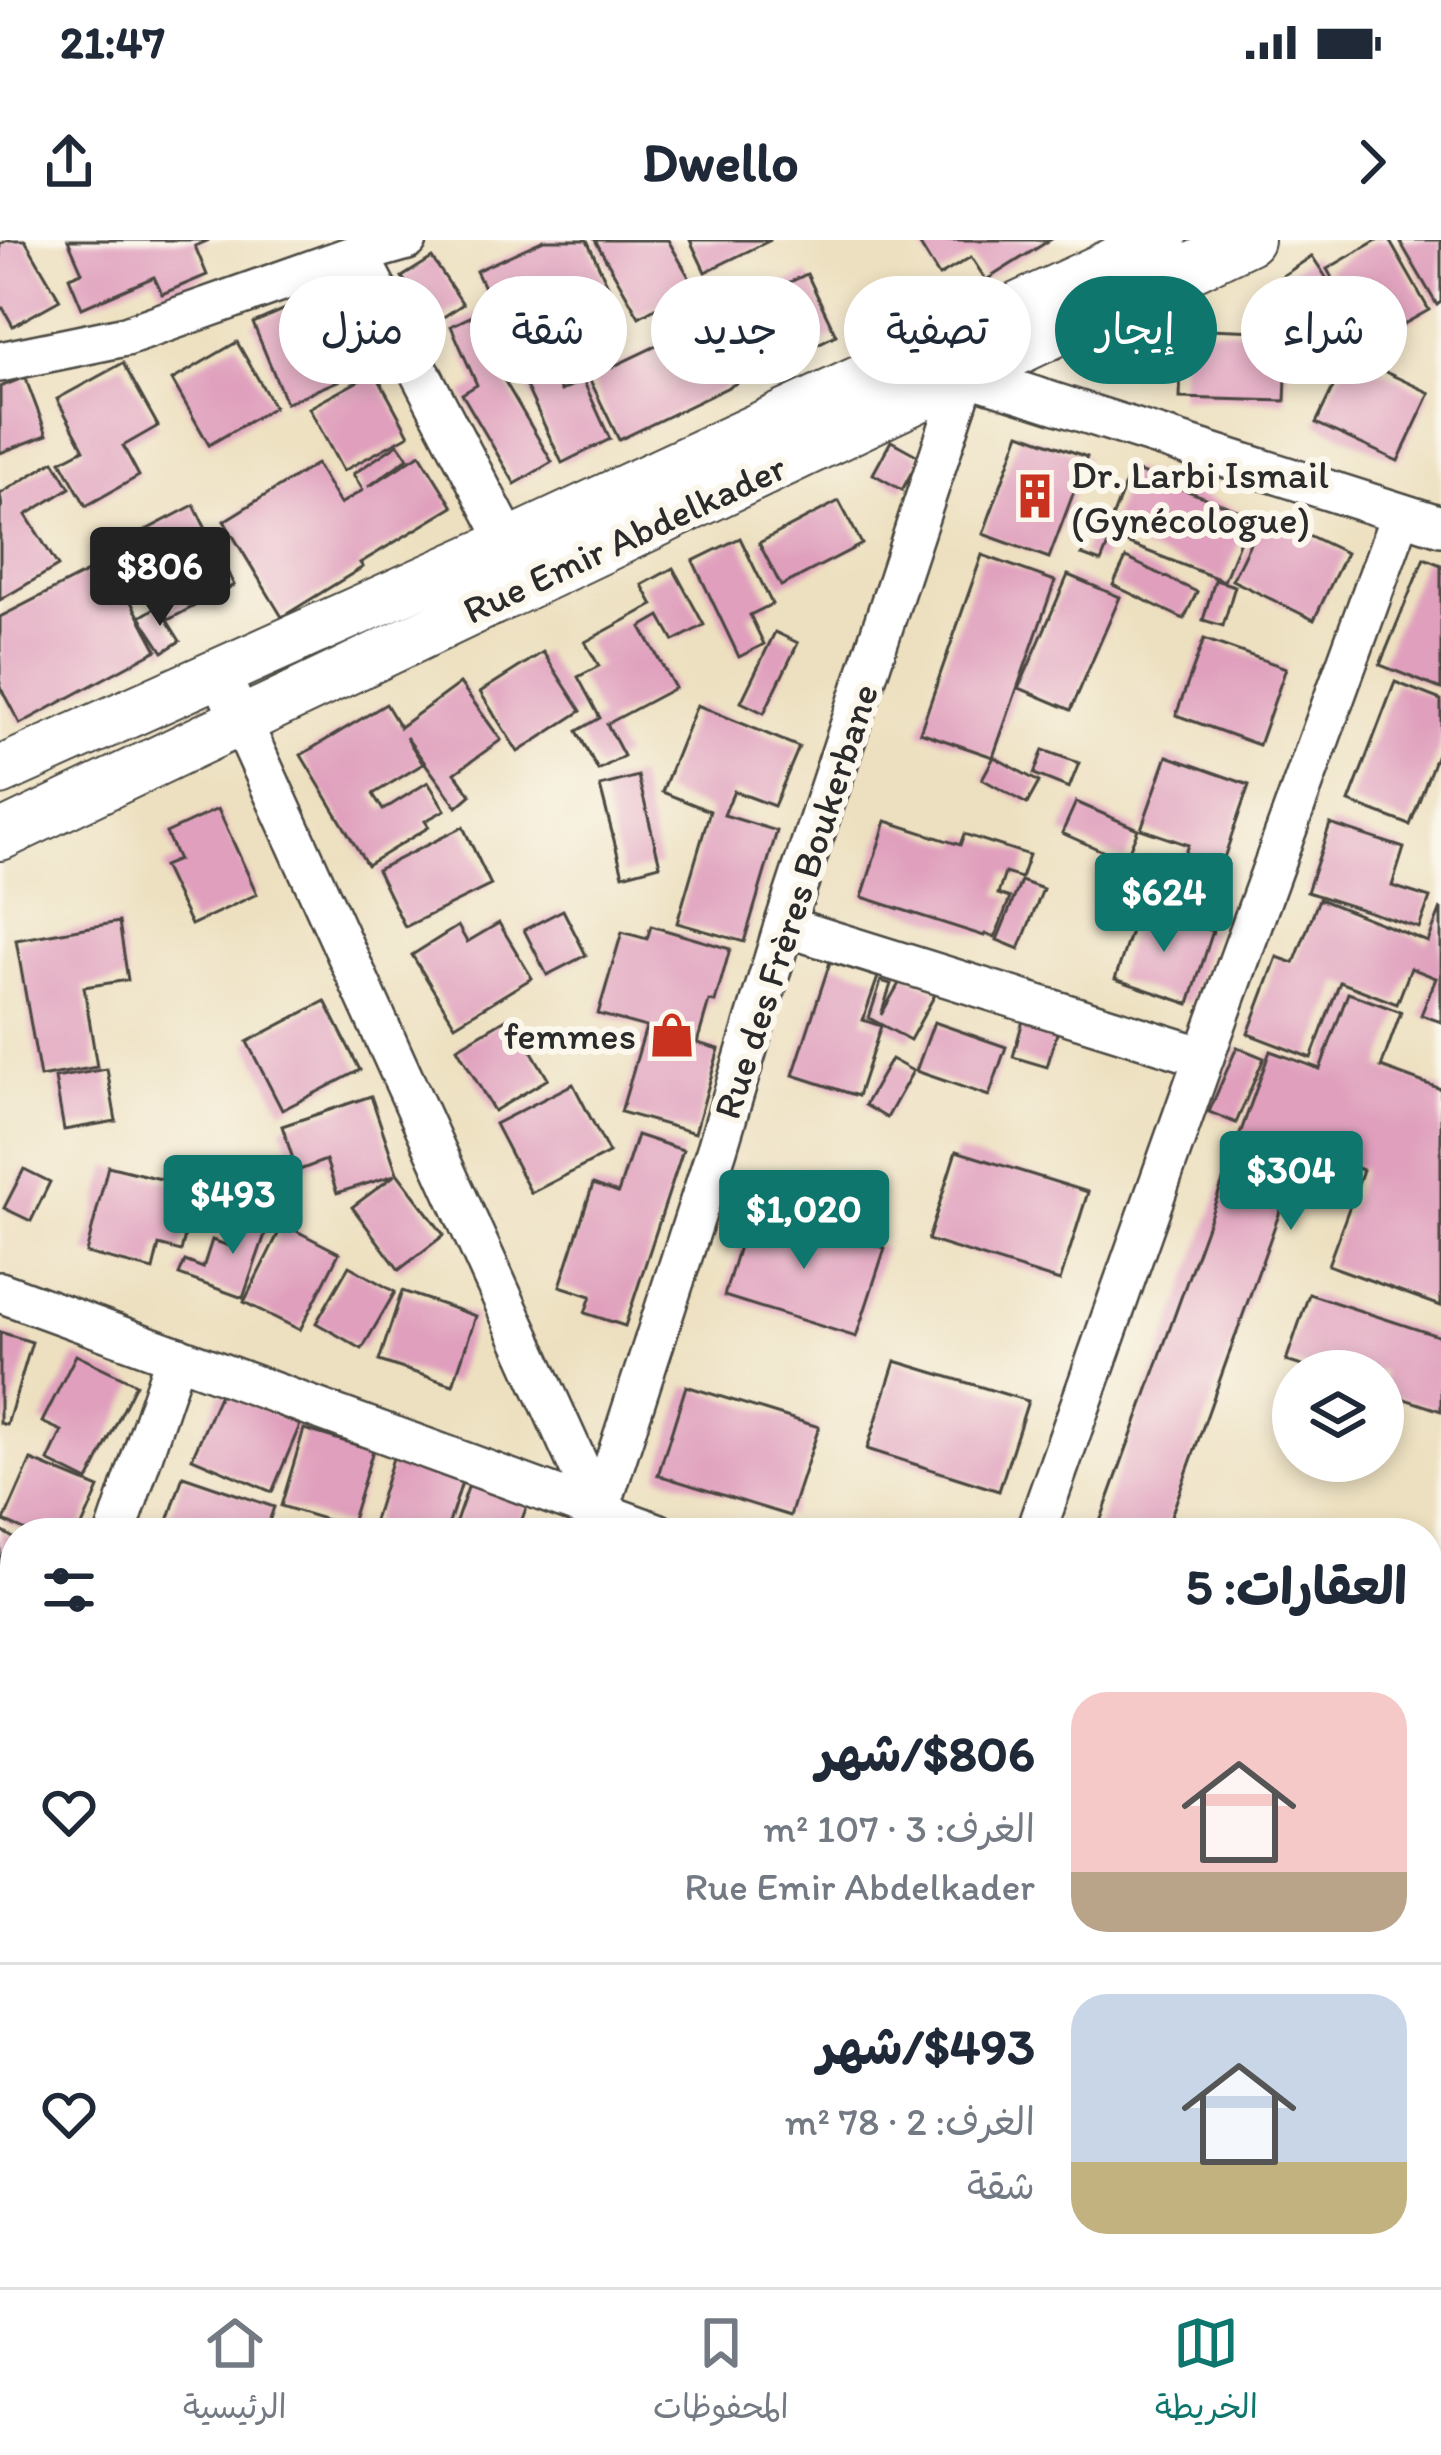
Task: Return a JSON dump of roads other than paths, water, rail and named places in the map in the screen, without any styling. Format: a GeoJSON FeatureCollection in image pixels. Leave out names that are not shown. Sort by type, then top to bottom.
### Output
{"type":"FeatureCollection","features":[{"type":"Feature","properties":{"kind":"street"},"geometry":{"type":"LineString","coordinates":[[0,362],[126,336],[407,240]]}},
{"type":"Feature","properties":{"kind":"street","name":"Rue Emir Abdelkader"},"geometry":{"type":"LineString","coordinates":[[1031,315],[1162,240]]}},
{"type":"Feature","properties":{"kind":"street","name":"Rue Emir Abdelkader"},"geometry":{"type":"LineString","coordinates":[[1031,328],[1249,240]]}},
{"type":"Feature","properties":{"kind":"street"},"geometry":{"type":"LineString","coordinates":[[358,254],[508,543]]}},
{"type":"Feature","properties":{"kind":"street"},"geometry":{"type":"LineString","coordinates":[[1031,383],[1441,526]]}},
{"type":"Feature","properties":{"kind":"street","name":"Rue Emir Abdelkader"},"geometry":{"type":"LineString","coordinates":[[4,760],[893,384]]}},
{"type":"Feature","properties":{"kind":"street","name":"Rue Emir Abdelkader"},"geometry":{"type":"LineString","coordinates":[[16,829],[240,721],[905,384]]}},
{"type":"Feature","properties":{"kind":"street","name":"Rue des Frères Boukerbane"},"geometry":{"type":"LineString","coordinates":[[596,1518],[710,1172],[950,384]]}},
{"type":"Feature","properties":{"kind":"street"},"geometry":{"type":"LineString","coordinates":[[1040,1518],[1401,514]]}},
{"type":"Feature","properties":{"kind":"street"},"geometry":{"type":"LineString","coordinates":[[220,672],[593,1518]]}},
{"type":"Feature","properties":{"kind":"street"},"geometry":{"type":"LineString","coordinates":[[4,760],[16,829]]}},
{"type":"Feature","properties":{"kind":"street"},"geometry":{"type":"LineString","coordinates":[[784,926],[1204,1057]]}},
{"type":"Feature","properties":{"kind":"street"},"geometry":{"type":"LineString","coordinates":[[0,1292],[176,1356],[585,1518]]}},
{"type":"Feature","properties":{"kind":"street"},"geometry":{"type":"LineString","coordinates":[[121,1518],[176,1356]]}},
{"type":"Feature","properties":{"kind":"place","name":"Dr. Larbi Ismail (Gynécologue)"},"geometry":{"type":"Point","coordinates":[1035,496]}},
{"type":"Feature","properties":{"kind":"place","name":"femmes"},"geometry":{"type":"Point","coordinates":[672,1035]}}]}
